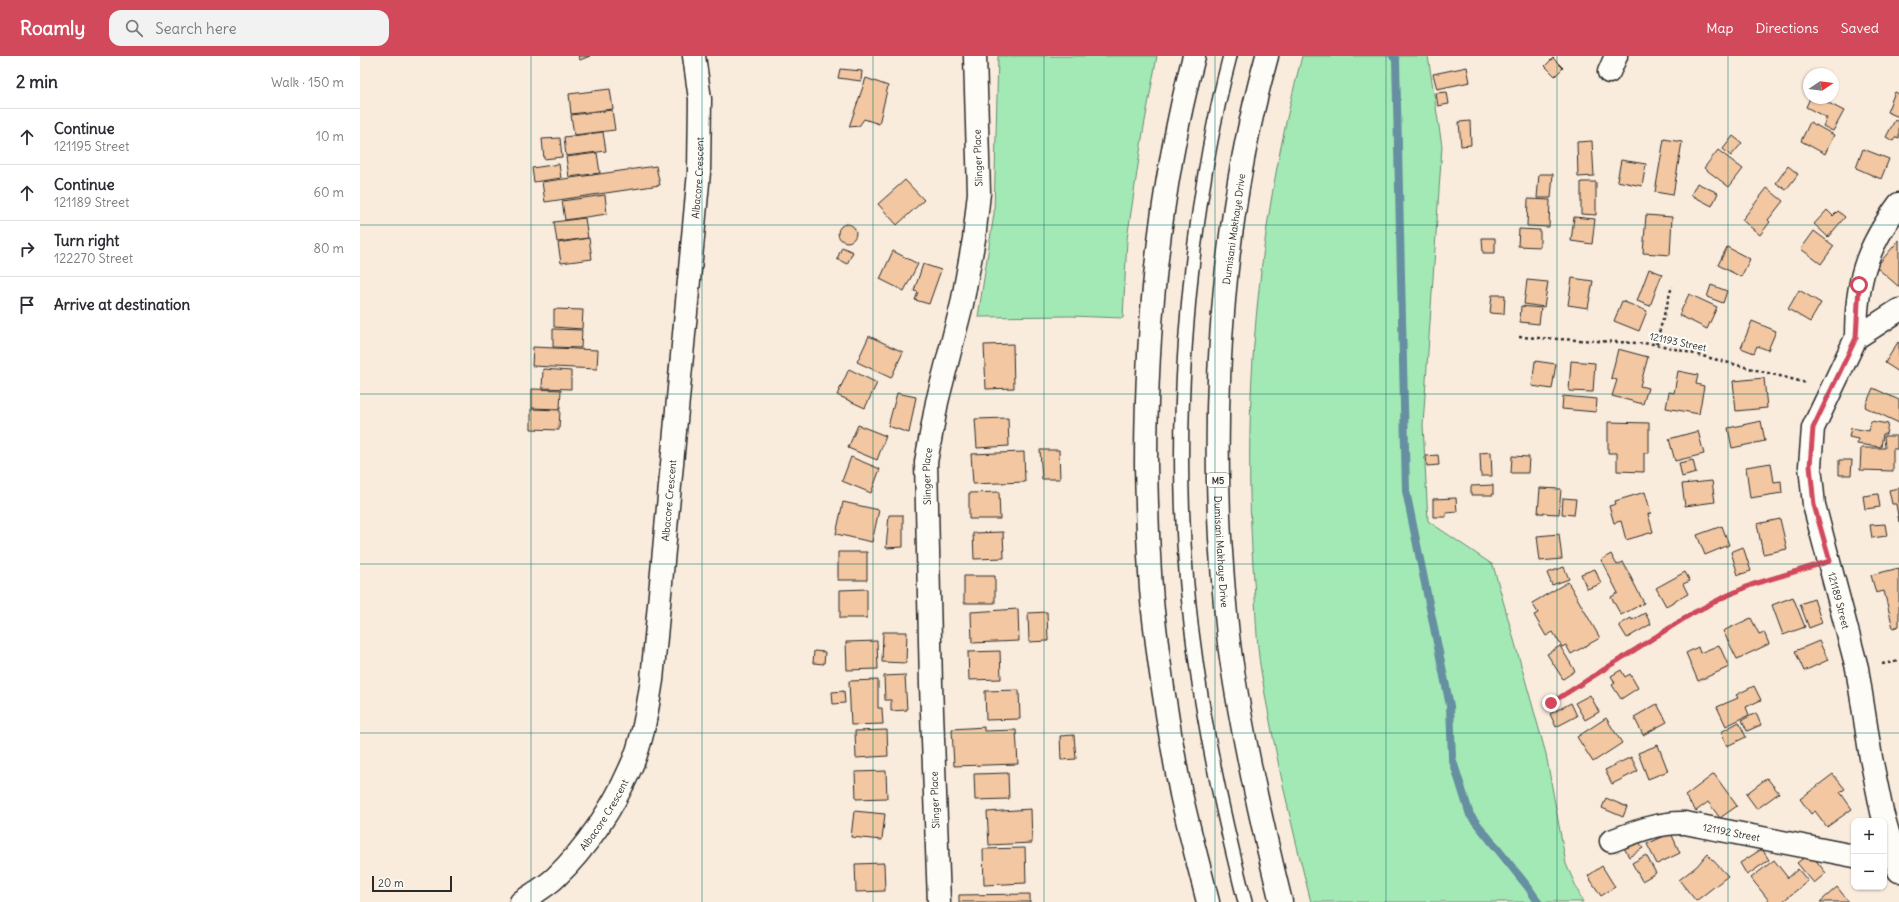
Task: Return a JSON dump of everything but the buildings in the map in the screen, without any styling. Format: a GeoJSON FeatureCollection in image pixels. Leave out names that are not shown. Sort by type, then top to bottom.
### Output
{"type":"FeatureCollection","features":[{"type":"Feature","properties":{"kind":"street","name":"Albacore Crescent"},"geometry":{"type":"LineString","coordinates":[[521,902],[555,878],[582,848],[605,815],[630,769],[644,726],[652,680],[699,172],[700,99],[694,56]]}},
{"type":"Feature","properties":{"kind":"street","name":"Slinger Place"},"geometry":{"type":"LineString","coordinates":[[939,902],[930,685],[926,462],[937,402],[962,304],[974,239],[979,193],[975,56]]}},
{"type":"Feature","properties":{"kind":"street"},"geometry":{"type":"LineString","coordinates":[[1194,56],[1176,131],[1162,222],[1153,295],[1148,357],[1147,495],[1149,572],[1167,711],[1182,795],[1208,902]]}},
{"type":"Feature","properties":{"kind":"street","name":"Dumisani Makhaye Drive"},"geometry":{"type":"LineString","coordinates":[[1268,56],[1248,140],[1228,261],[1223,311],[1217,449],[1223,584],[1230,657],[1248,755],[1281,902]]}},
{"type":"Feature","properties":{"kind":"street"},"geometry":{"type":"LineString","coordinates":[[1856,338],[1859,285],[1864,265],[1883,226],[1899,204]]}},
{"type":"Feature","properties":{"kind":"street"},"geometry":{"type":"LineString","coordinates":[[1856,338],[1899,310]]}},
{"type":"Feature","properties":{"kind":"street","name":"121189 Street"},"geometry":{"type":"LineString","coordinates":[[1856,338],[1813,428],[1810,466],[1814,505],[1857,668],[1871,758],[1893,866]]}},
{"type":"Feature","properties":{"kind":"street","name":"121192 Street"},"geometry":{"type":"LineString","coordinates":[[1611,841],[1647,828],[1673,822],[1685,823],[1851,855]]}},
{"type":"Feature","properties":{"kind":"lane"},"geometry":{"type":"LineString","coordinates":[[1230,56],[1220,91],[1203,184],[1192,272],[1182,381],[1182,469],[1186,560],[1195,660],[1209,749],[1245,902]]}},
{"type":"Feature","properties":{"kind":"path"},"geometry":{"type":"LineString","coordinates":[[1656,344],[1672,286]]}},
{"type":"Feature","properties":{"kind":"path","name":"121193 Street"},"geometry":{"type":"LineString","coordinates":[[1519,337],[1656,344],[1830,390]]}},
{"type":"Feature","properties":{"kind":"path"},"geometry":{"type":"LineString","coordinates":[[1551,703],[1693,613],[1724,597],[1751,585],[1830,561]]}},
{"type":"Feature","properties":{"kind":"green space"},"geometry":{"type":"Polygon","coordinates":[[[998,56],[1157,56],[1143,132],[1127,239],[1123,318],[1070,316],[978,317],[994,214],[998,56]]]}},
{"type":"Feature","properties":{"kind":"green space"},"geometry":{"type":"Polygon","coordinates":[[[1302,56],[1428,56],[1442,146],[1423,425],[1428,521],[1493,565],[1546,754],[1566,864],[1583,902],[1311,902],[1283,787],[1259,660],[1250,515],[1250,448],[1256,316],[1274,185],[1286,120],[1302,56]]]}},
{"type":"Feature","properties":{"kind":"waterway"},"geometry":{"type":"LineString","coordinates":[[1393,56],[1396,60],[1406,491],[1450,706],[1452,758],[1470,815],[1528,887],[1538,902]]}},
{"type":"Feature","properties":{"kind":"route"},"geometry":{"type":"LineString","coordinates":[[1551,703],[1693,613],[1724,597],[1751,585],[1830,561],[1814,505],[1810,466],[1813,428],[1856,338],[1859,285]]}}]}
